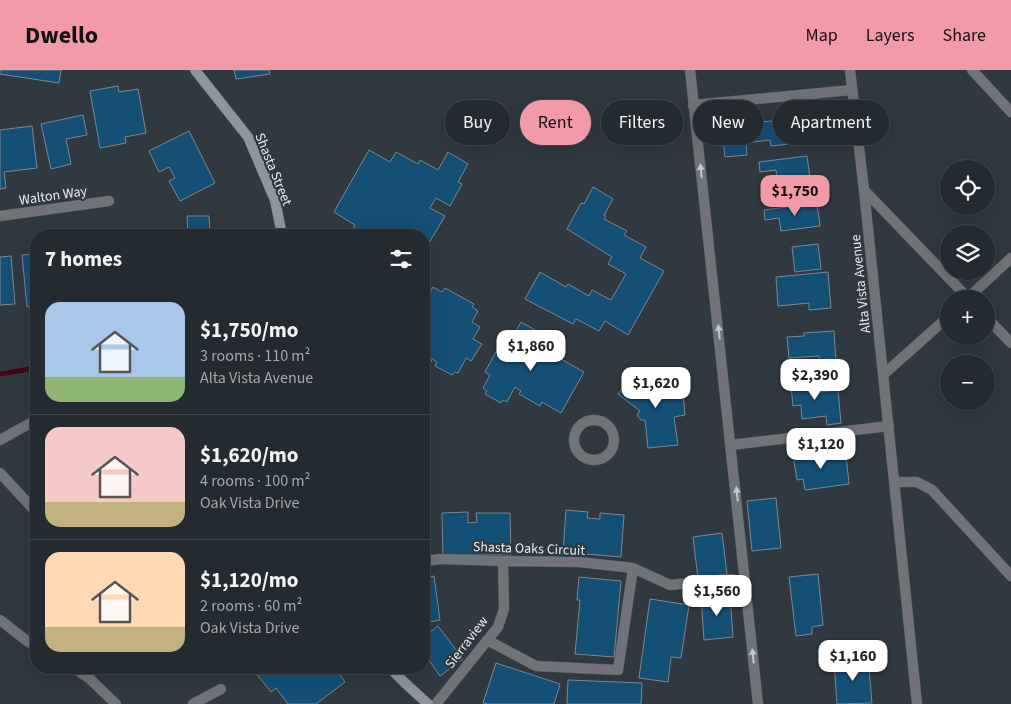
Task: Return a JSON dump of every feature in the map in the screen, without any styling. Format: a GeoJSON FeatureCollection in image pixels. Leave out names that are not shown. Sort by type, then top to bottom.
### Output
{"type":"FeatureCollection","features":[{"type":"Feature","properties":{"kind":"street","name":"Shasta Street"},"geometry":{"type":"LineString","coordinates":[[194,70],[248,137],[275,200],[281,229]]}},
{"type":"Feature","properties":{"kind":"street"},"geometry":{"type":"LineString","coordinates":[[690,70],[693,105]]}},
{"type":"Feature","properties":{"kind":"street","name":"Alta Vista Avenue"},"geometry":{"type":"LineString","coordinates":[[850,70],[917,704]]}},
{"type":"Feature","properties":{"kind":"street"},"geometry":{"type":"LineString","coordinates":[[972,70],[1011,112]]}},
{"type":"Feature","properties":{"kind":"street"},"geometry":{"type":"LineString","coordinates":[[746,100],[852,90]]}},
{"type":"Feature","properties":{"kind":"street"},"geometry":{"type":"LineString","coordinates":[[697,145],[758,704]]}},
{"type":"Feature","properties":{"kind":"street"},"geometry":{"type":"LineString","coordinates":[[864,190],[960,290]]}},
{"type":"Feature","properties":{"kind":"street","name":"Walton Way"},"geometry":{"type":"LineString","coordinates":[[0,216],[109,201]]}},
{"type":"Feature","properties":{"kind":"street"},"geometry":{"type":"LineString","coordinates":[[977,290],[1011,258]]}},
{"type":"Feature","properties":{"kind":"street"},"geometry":{"type":"LineString","coordinates":[[883,375],[940,324]]}},
{"type":"Feature","properties":{"kind":"street"},"geometry":{"type":"LineString","coordinates":[[995,326],[1011,343]]}},
{"type":"Feature","properties":{"kind":"street"},"geometry":{"type":"LineString","coordinates":[[0,440],[30,423]]}},
{"type":"Feature","properties":{"kind":"street"},"geometry":{"type":"LineString","coordinates":[[731,444],[889,426]]}},
{"type":"Feature","properties":{"kind":"street"},"geometry":{"type":"LineString","coordinates":[[0,473],[30,506]]}},
{"type":"Feature","properties":{"kind":"street"},"geometry":{"type":"LineString","coordinates":[[895,482],[917,482],[932,490],[1011,576]]}},
{"type":"Feature","properties":{"kind":"street","name":"Shasta Oaks Circuit"},"geometry":{"type":"LineString","coordinates":[[430,560],[580,562],[633,568],[670,585],[732,579]]}},
{"type":"Feature","properties":{"kind":"street","name":"Sierraview"},"geometry":{"type":"LineString","coordinates":[[436,704],[498,627],[504,609],[503,561]]}},
{"type":"Feature","properties":{"kind":"street"},"geometry":{"type":"LineString","coordinates":[[487,640],[536,666],[618,670],[633,568]]}},
{"type":"Feature","properties":{"kind":"street"},"geometry":{"type":"LineString","coordinates":[[0,620],[30,643]]}},
{"type":"Feature","properties":{"kind":"street"},"geometry":{"type":"LineString","coordinates":[[83,674],[116,704]]}},
{"type":"Feature","properties":{"kind":"street"},"geometry":{"type":"LineString","coordinates":[[396,674],[428,704]]}},
{"type":"Feature","properties":{"kind":"street"},"geometry":{"type":"LineString","coordinates":[[193,704],[221,689]]}},
{"type":"Feature","properties":{"kind":"building"},"geometry":{"type":"Polygon","coordinates":[[[0,70],[61,70],[59,83],[0,74],[0,70]]]}},
{"type":"Feature","properties":{"kind":"building"},"geometry":{"type":"Polygon","coordinates":[[[234,70],[269,70],[270,74],[236,79],[234,70]]]}},
{"type":"Feature","properties":{"kind":"building"},"geometry":{"type":"Polygon","coordinates":[[[118,86],[119,92],[138,89],[146,133],[125,137],[126,143],[100,148],[90,91],[118,86]]]}},
{"type":"Feature","properties":{"kind":"building"},"geometry":{"type":"Polygon","coordinates":[[[83,115],[87,135],[66,139],[71,164],[51,169],[41,124],[83,115]]]}},
{"type":"Feature","properties":{"kind":"building"},"geometry":{"type":"Polygon","coordinates":[[[773,121],[773,145],[780,145],[771,146],[770,140],[763,141],[763,122],[773,121]]]}},
{"type":"Feature","properties":{"kind":"building"},"geometry":{"type":"Polygon","coordinates":[[[32,126],[37,168],[4,172],[6,188],[0,189],[0,130],[32,126]]]}},
{"type":"Feature","properties":{"kind":"building"},"geometry":{"type":"Polygon","coordinates":[[[189,131],[215,183],[180,201],[169,181],[175,178],[169,167],[159,172],[149,151],[189,131]]]}},
{"type":"Feature","properties":{"kind":"building"},"geometry":{"type":"Polygon","coordinates":[[[724,145],[746,145],[747,155],[725,157],[724,145]]]}},
{"type":"Feature","properties":{"kind":"building"},"geometry":{"type":"Polygon","coordinates":[[[369,150],[390,162],[396,152],[418,164],[420,160],[438,170],[448,152],[468,164],[458,182],[462,184],[450,206],[436,198],[430,208],[445,216],[430,241],[430,229],[353,229],[355,225],[334,212],[369,150]]]}},
{"type":"Feature","properties":{"kind":"building"},"geometry":{"type":"Polygon","coordinates":[[[807,156],[811,185],[778,189],[776,170],[760,172],[759,162],[807,156]]]}},
{"type":"Feature","properties":{"kind":"building"},"geometry":{"type":"Polygon","coordinates":[[[593,187],[613,199],[604,215],[606,216],[604,219],[627,231],[624,235],[646,247],[640,258],[664,271],[628,335],[605,321],[599,331],[576,319],[573,324],[525,299],[540,272],[566,287],[568,284],[589,296],[592,290],[611,300],[626,274],[608,264],[612,257],[567,229],[581,203],[584,204],[593,187]]]}},
{"type":"Feature","properties":{"kind":"building"},"geometry":{"type":"Polygon","coordinates":[[[817,203],[820,226],[781,231],[779,218],[765,220],[764,210],[817,203]]]}},
{"type":"Feature","properties":{"kind":"building"},"geometry":{"type":"Polygon","coordinates":[[[187,216],[209,216],[210,229],[188,229],[187,216]]]}},
{"type":"Feature","properties":{"kind":"building"},"geometry":{"type":"Polygon","coordinates":[[[818,244],[821,269],[795,272],[792,247],[818,244]]]}},
{"type":"Feature","properties":{"kind":"building"},"geometry":{"type":"Polygon","coordinates":[[[30,254],[30,307],[27,307],[22,255],[30,254]]]}},
{"type":"Feature","properties":{"kind":"building"},"geometry":{"type":"Polygon","coordinates":[[[11,256],[15,304],[0,305],[0,257],[11,256]]]}},
{"type":"Feature","properties":{"kind":"building"},"geometry":{"type":"Polygon","coordinates":[[[828,272],[831,308],[809,310],[809,303],[778,306],[776,277],[828,272]]]}},
{"type":"Feature","properties":{"kind":"building"},"geometry":{"type":"Polygon","coordinates":[[[433,287],[442,292],[445,288],[474,304],[472,307],[478,311],[472,322],[480,327],[473,339],[482,344],[471,361],[466,358],[458,373],[455,372],[452,375],[435,366],[437,362],[432,359],[430,364],[430,292],[433,287]]]}},
{"type":"Feature","properties":{"kind":"building"},"geometry":{"type":"Polygon","coordinates":[[[521,322],[544,335],[538,346],[584,372],[561,413],[542,402],[540,406],[519,394],[521,391],[515,387],[507,402],[503,400],[501,403],[485,394],[487,391],[483,388],[490,375],[485,372],[497,350],[500,351],[505,342],[509,344],[521,322]]]}},
{"type":"Feature","properties":{"kind":"building"},"geometry":{"type":"Polygon","coordinates":[[[834,331],[836,362],[820,363],[819,356],[789,358],[787,337],[804,336],[804,333],[834,331]]]}},
{"type":"Feature","properties":{"kind":"building"},"geometry":{"type":"Polygon","coordinates":[[[635,372],[657,389],[665,379],[683,393],[685,415],[674,417],[678,445],[648,448],[645,420],[641,420],[637,415],[640,411],[618,394],[635,372]]]}},
{"type":"Feature","properties":{"kind":"building"},"geometry":{"type":"Polygon","coordinates":[[[809,374],[811,393],[838,390],[841,423],[827,425],[826,416],[802,419],[801,405],[793,406],[790,376],[809,374]]]}},
{"type":"Feature","properties":{"kind":"building"},"geometry":{"type":"Polygon","coordinates":[[[828,451],[829,457],[846,455],[849,484],[805,490],[803,479],[797,480],[793,455],[828,451]]]}},
{"type":"Feature","properties":{"kind":"building"},"geometry":{"type":"Polygon","coordinates":[[[776,498],[781,548],[752,551],[747,501],[776,498]]]}},
{"type":"Feature","properties":{"kind":"building"},"geometry":{"type":"Polygon","coordinates":[[[566,510],[588,512],[587,518],[600,519],[600,513],[624,515],[621,557],[563,552],[566,510]]]}},
{"type":"Feature","properties":{"kind":"building"},"geometry":{"type":"Polygon","coordinates":[[[468,512],[468,523],[477,522],[476,513],[510,513],[511,555],[443,555],[442,513],[468,512]]]}},
{"type":"Feature","properties":{"kind":"building"},"geometry":{"type":"Polygon","coordinates":[[[722,533],[727,574],[698,578],[693,537],[722,533]]]}},
{"type":"Feature","properties":{"kind":"building"},"geometry":{"type":"Polygon","coordinates":[[[818,574],[823,625],[812,627],[812,634],[796,636],[789,577],[818,574]]]}},
{"type":"Feature","properties":{"kind":"building"},"geometry":{"type":"Polygon","coordinates":[[[434,576],[440,620],[430,622],[430,577],[434,576]]]}},
{"type":"Feature","properties":{"kind":"building"},"geometry":{"type":"Polygon","coordinates":[[[579,577],[621,581],[614,657],[575,654],[580,600],[577,600],[579,577]]]}},
{"type":"Feature","properties":{"kind":"building"},"geometry":{"type":"Polygon","coordinates":[[[730,595],[733,637],[704,640],[701,597],[730,595]]]}},
{"type":"Feature","properties":{"kind":"building"},"geometry":{"type":"Polygon","coordinates":[[[650,599],[689,605],[681,658],[671,657],[668,682],[639,678],[650,599]]]}},
{"type":"Feature","properties":{"kind":"building"},"geometry":{"type":"Polygon","coordinates":[[[438,626],[463,659],[440,676],[430,662],[430,632],[438,626]]]}},
{"type":"Feature","properties":{"kind":"building"},"geometry":{"type":"Polygon","coordinates":[[[868,658],[872,703],[837,704],[834,661],[868,658]]]}},
{"type":"Feature","properties":{"kind":"building"},"geometry":{"type":"Polygon","coordinates":[[[496,663],[560,684],[554,704],[483,703],[496,663]]]}},
{"type":"Feature","properties":{"kind":"building"},"geometry":{"type":"Polygon","coordinates":[[[257,674],[339,674],[345,682],[316,704],[288,704],[276,688],[271,692],[257,674]]]}},
{"type":"Feature","properties":{"kind":"building"},"geometry":{"type":"Polygon","coordinates":[[[568,680],[642,683],[641,704],[567,704],[568,680]]]}},
{"type":"Feature","properties":{"kind":"waterway"},"geometry":{"type":"LineString","coordinates":[[0,374],[30,369]]}}]}
